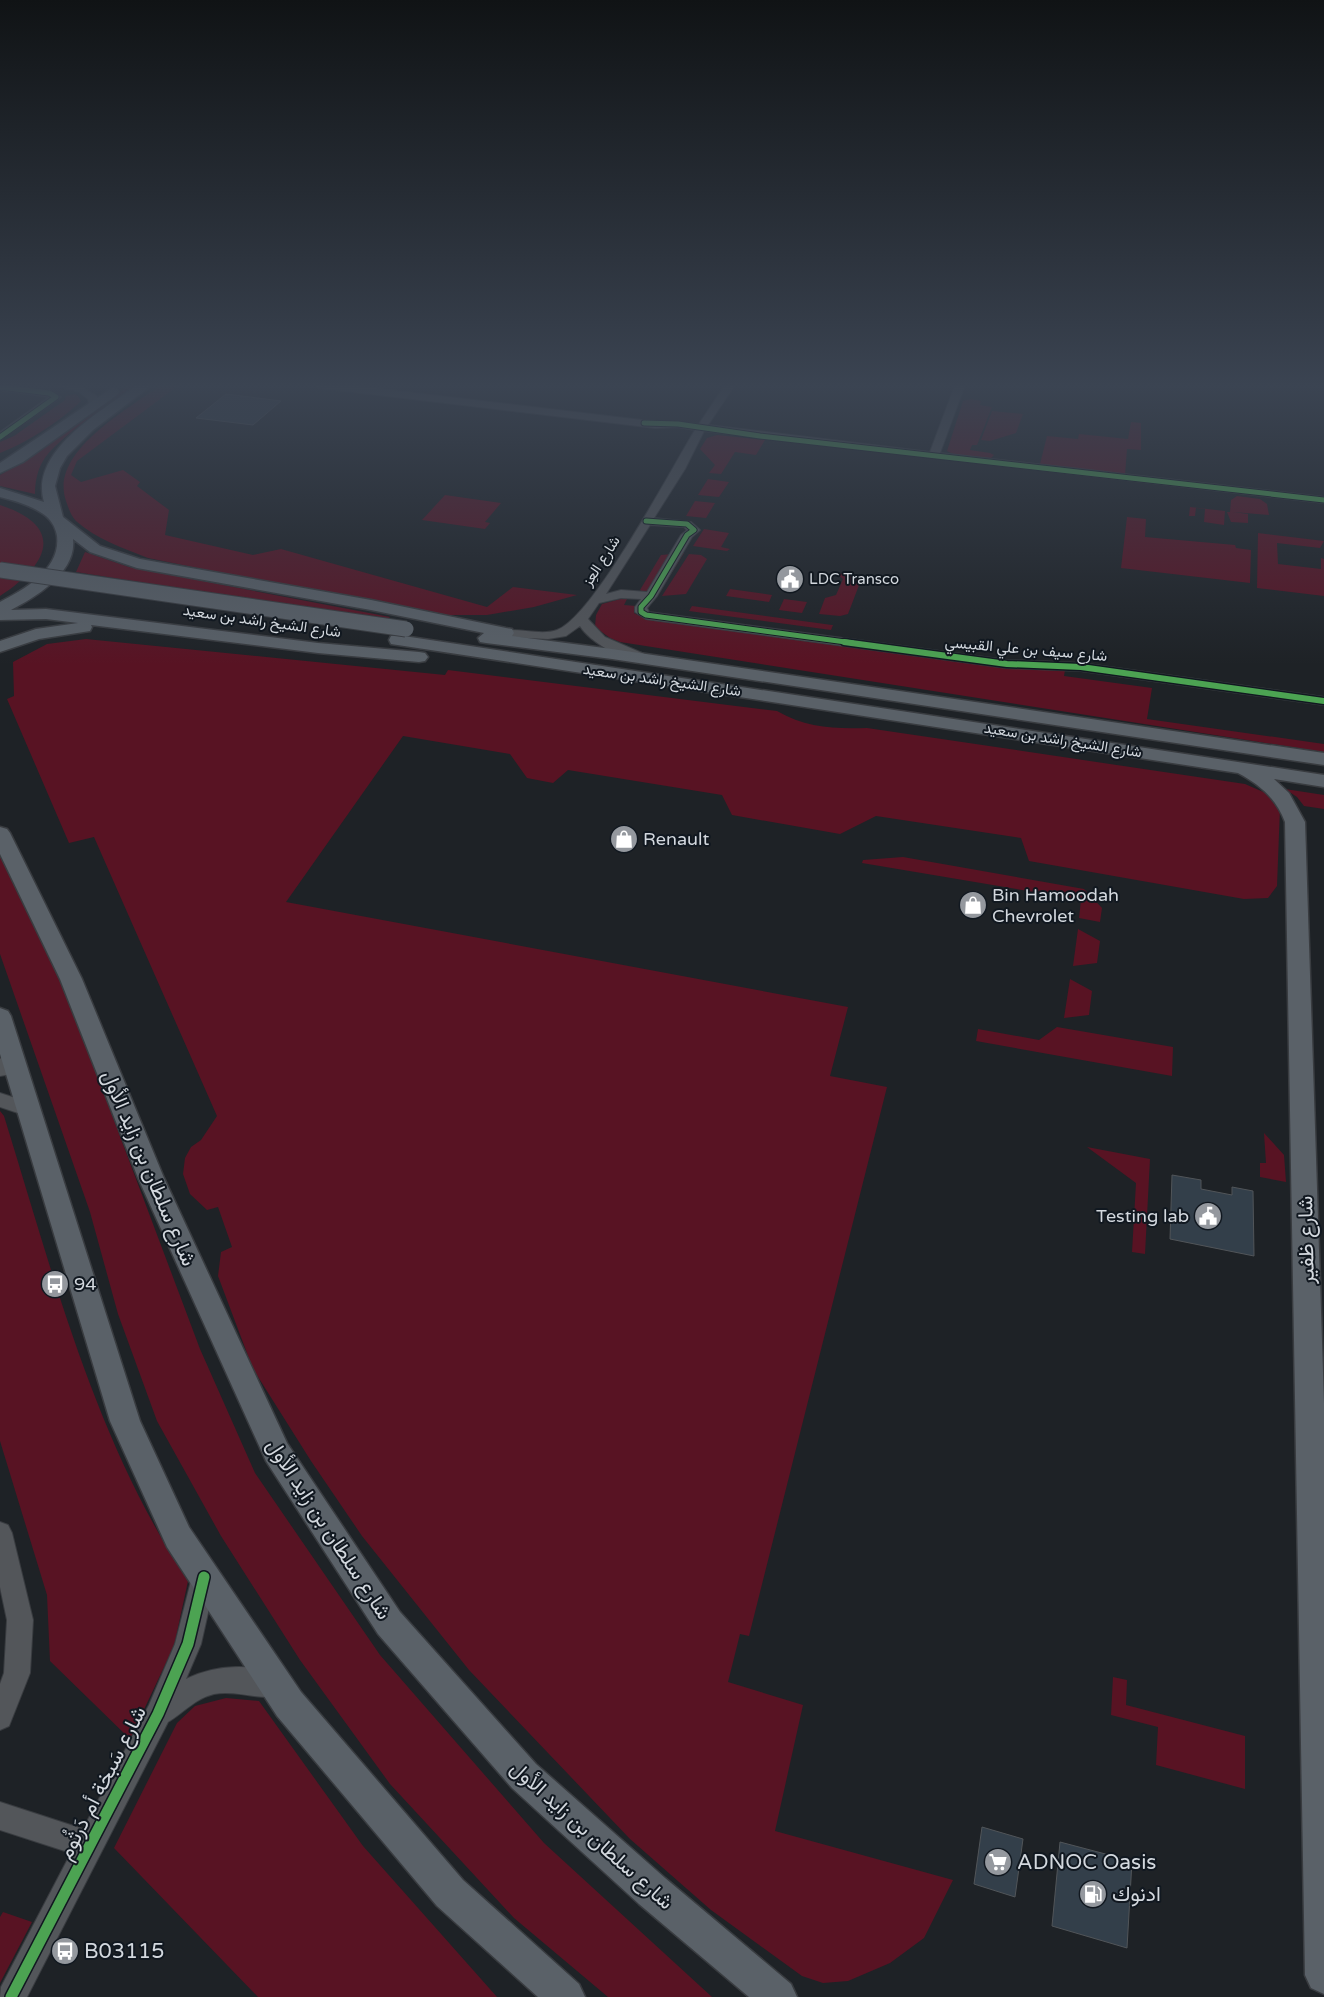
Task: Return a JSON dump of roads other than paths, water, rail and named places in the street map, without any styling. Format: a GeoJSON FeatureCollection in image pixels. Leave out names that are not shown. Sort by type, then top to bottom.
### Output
{"type":"FeatureCollection","features":[{"type":"Feature","properties":{"kind":"main road"},"geometry":{"type":"LineString","coordinates":[[0,609],[29,593],[48,578],[60,563],[67,542],[67,535],[50,496],[49,478]]}},
{"type":"Feature","properties":{"kind":"main road"},"geometry":{"type":"LineString","coordinates":[[0,492],[34,502],[59,519],[95,549],[137,563],[371,605],[612,654]]}},
{"type":"Feature","properties":{"kind":"main road","name":"شارع الشيخ راشد بن سعيد"},"geometry":{"type":"LineString","coordinates":[[0,570],[1324,782]]}},
{"type":"Feature","properties":{"kind":"main road","name":"شارع الشيخ راشد بن سعيد"},"geometry":{"type":"LineString","coordinates":[[0,582],[402,635],[612,654],[1324,759]]}},
{"type":"Feature","properties":{"kind":"main road"},"geometry":{"type":"LineString","coordinates":[[0,615],[46,614],[318,648],[524,668],[778,704],[901,715]]}},
{"type":"Feature","properties":{"kind":"main road"},"geometry":{"type":"LineString","coordinates":[[0,647],[36,634],[76,628],[159,632],[188,631]]}},
{"type":"Feature","properties":{"kind":"main road","name":"شارع ظفير"},"geometry":{"type":"LineString","coordinates":[[1244,768],[1279,793],[1291,808],[1295,822],[1324,1975]]}},
{"type":"Feature","properties":{"kind":"main road","name":"شارع سلطان بن زايد الأول"},"geometry":{"type":"LineString","coordinates":[[0,833],[71,979],[151,1178],[276,1452],[389,1623],[524,1776],[652,1891],[778,1997]]}},
{"type":"Feature","properties":{"kind":"main road"},"geometry":{"type":"LineString","coordinates":[[0,1016],[7,1063],[30,1110],[125,1421],[178,1537],[289,1704],[450,1893],[566,1997]]}},
{"type":"Feature","properties":{"kind":"street","name":"شارع العِز"},"geometry":{"type":"LineString","coordinates":[[511,634],[548,635],[561,633],[582,620],[673,478]]}},
{"type":"Feature","properties":{"kind":"street"},"geometry":{"type":"LineString","coordinates":[[1131,478],[1324,500]]}},
{"type":"Feature","properties":{"kind":"street"},"geometry":{"type":"LineString","coordinates":[[594,601],[620,594],[649,599],[688,535],[685,529],[675,524],[646,521]]}},
{"type":"Feature","properties":{"kind":"street","name":"شارع سيف بن علي القبيسي"},"geometry":{"type":"LineString","coordinates":[[649,599],[640,609],[643,614],[1007,664],[1081,666],[1324,702]]}},
{"type":"Feature","properties":{"kind":"street"},"geometry":{"type":"LineString","coordinates":[[582,620],[591,633],[600,641],[644,659]]}},
{"type":"Feature","properties":{"kind":"street"},"geometry":{"type":"LineString","coordinates":[[0,1100],[30,1110]]}},
{"type":"Feature","properties":{"kind":"street"},"geometry":{"type":"LineString","coordinates":[[0,1533],[20,1620],[17,1673],[0,1717]]}},
{"type":"Feature","properties":{"kind":"street","name":"شارع سَبخة أم دَرثُوم"},"geometry":{"type":"LineString","coordinates":[[11,1997],[158,1714],[188,1644],[204,1576]]}},
{"type":"Feature","properties":{"kind":"street","name":"شارع سَبخة أم دَرثُوم"},"geometry":{"type":"LineString","coordinates":[[158,1714],[188,1690],[210,1681],[244,1680],[277,1685]]}},
{"type":"Feature","properties":{"kind":"street"},"geometry":{"type":"LineString","coordinates":[[0,1816],[90,1845]]}},
{"type":"Feature","properties":{"kind":"place","name":"LDC Transco"},"geometry":{"type":"Point","coordinates":[790,579]}},
{"type":"Feature","properties":{"kind":"place","name":"Renault"},"geometry":{"type":"Point","coordinates":[624,839]}},
{"type":"Feature","properties":{"kind":"place","name":"Bin Hamoodah Chevrolet"},"geometry":{"type":"Point","coordinates":[973,905]}},
{"type":"Feature","properties":{"kind":"place","name":"Testing lab"},"geometry":{"type":"Point","coordinates":[1208,1216]}},
{"type":"Feature","properties":{"kind":"place","name":"94"},"geometry":{"type":"Point","coordinates":[55,1284]}},
{"type":"Feature","properties":{"kind":"place","name":"ADNOC Oasis"},"geometry":{"type":"Point","coordinates":[998,1862]}},
{"type":"Feature","properties":{"kind":"place","name":"ادنوك"},"geometry":{"type":"Point","coordinates":[1093,1894]}},
{"type":"Feature","properties":{"kind":"place","name":"B03115"},"geometry":{"type":"Point","coordinates":[65,1951]}}]}
